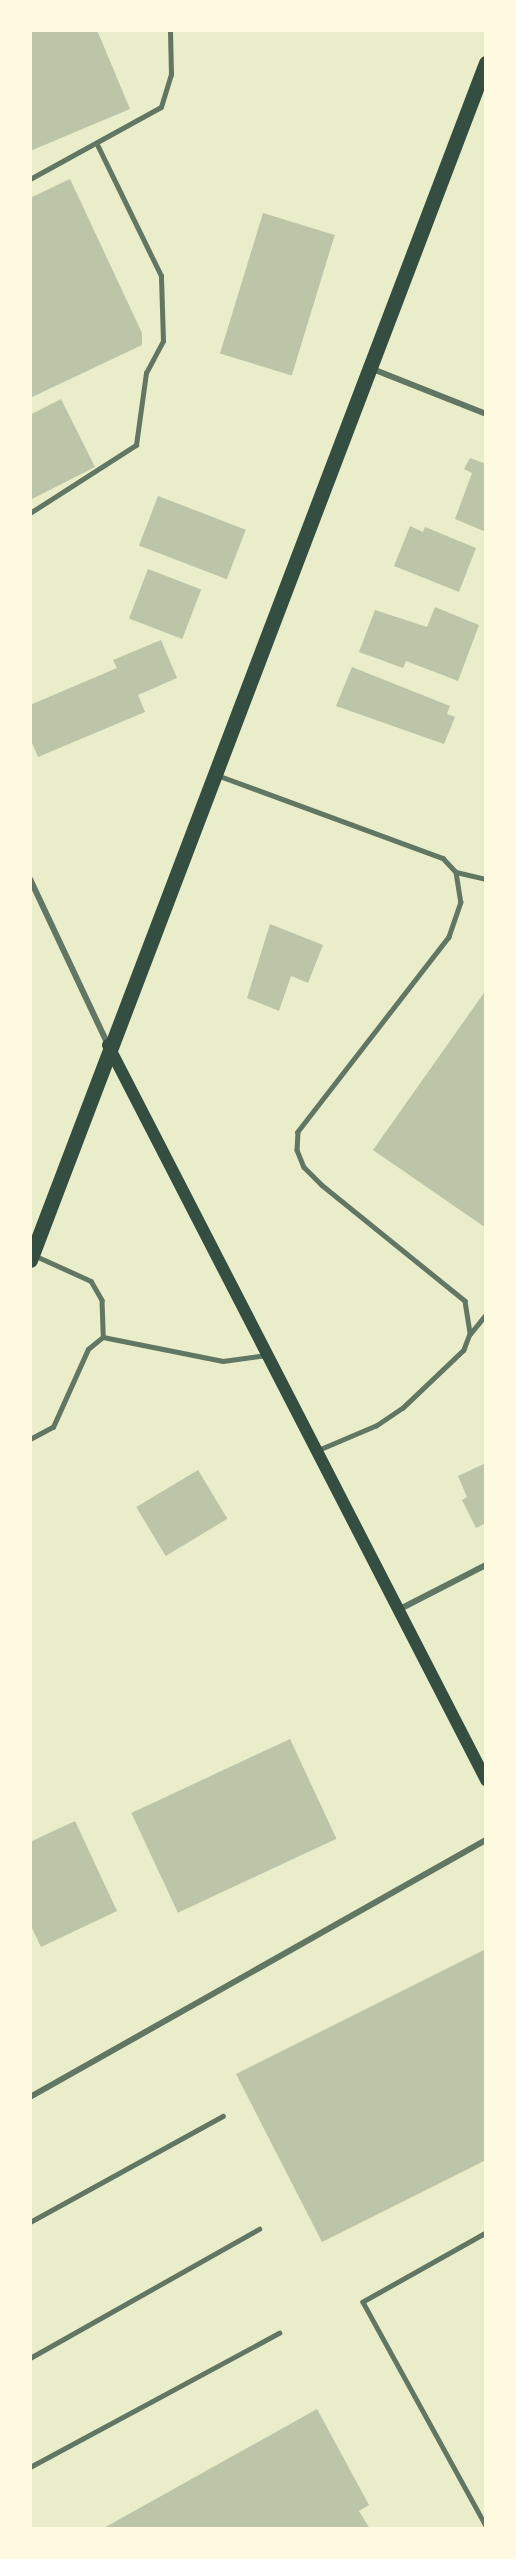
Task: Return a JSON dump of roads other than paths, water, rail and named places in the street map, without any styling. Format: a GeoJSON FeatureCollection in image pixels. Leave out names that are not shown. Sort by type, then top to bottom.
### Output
{"type":"FeatureCollection","features":[{"type":"Feature","properties":{"kind":"main road"},"geometry":{"type":"LineString","coordinates":[[31,1257],[108,1045],[217,775],[486,63]]}},
{"type":"Feature","properties":{"kind":"main road"},"geometry":{"type":"LineString","coordinates":[[108,1045],[486,1780]]}},
{"type":"Feature","properties":{"kind":"street"},"geometry":{"type":"LineString","coordinates":[[370,368],[486,414]]}},
{"type":"Feature","properties":{"kind":"street"},"geometry":{"type":"LineString","coordinates":[[30,879],[108,1045]]}},
{"type":"Feature","properties":{"kind":"street"},"geometry":{"type":"LineString","coordinates":[[398,1610],[486,1565]]}},
{"type":"Feature","properties":{"kind":"street"},"geometry":{"type":"LineString","coordinates":[[30,2097],[486,1840]]}},
{"type":"Feature","properties":{"kind":"lane"},"geometry":{"type":"LineString","coordinates":[[30,179],[97,145],[161,108],[171,75],[170,30]]}},
{"type":"Feature","properties":{"kind":"lane"},"geometry":{"type":"LineString","coordinates":[[30,513],[136,445],[147,373],[163,341],[165,298],[153,256],[97,145]]}},
{"type":"Feature","properties":{"kind":"lane"},"geometry":{"type":"LineString","coordinates":[[217,775],[443,858],[456,872],[486,879]]}},
{"type":"Feature","properties":{"kind":"lane"},"geometry":{"type":"LineString","coordinates":[[456,872],[460,902],[449,937],[298,1131],[297,1150],[304,1167],[322,1185],[465,1301],[470,1334]]}},
{"type":"Feature","properties":{"kind":"lane"},"geometry":{"type":"LineString","coordinates":[[31,1257],[91,1281],[102,1300],[103,1337]]}},
{"type":"Feature","properties":{"kind":"lane"},"geometry":{"type":"LineString","coordinates":[[316,1451],[376,1426],[403,1408],[464,1350],[470,1334],[486,1314]]}},
{"type":"Feature","properties":{"kind":"lane"},"geometry":{"type":"LineString","coordinates":[[30,1439],[52,1427],[88,1349],[103,1337],[127,1338],[223,1361],[267,1355]]}},
{"type":"Feature","properties":{"kind":"lane"},"geometry":{"type":"LineString","coordinates":[[30,2222],[223,2116]]}},
{"type":"Feature","properties":{"kind":"lane"},"geometry":{"type":"LineString","coordinates":[[30,2358],[258,2229]]}},
{"type":"Feature","properties":{"kind":"lane"},"geometry":{"type":"LineString","coordinates":[[486,2233],[363,2302],[486,2526]]}},
{"type":"Feature","properties":{"kind":"lane"},"geometry":{"type":"LineString","coordinates":[[30,2467],[279,2332]]}}]}
